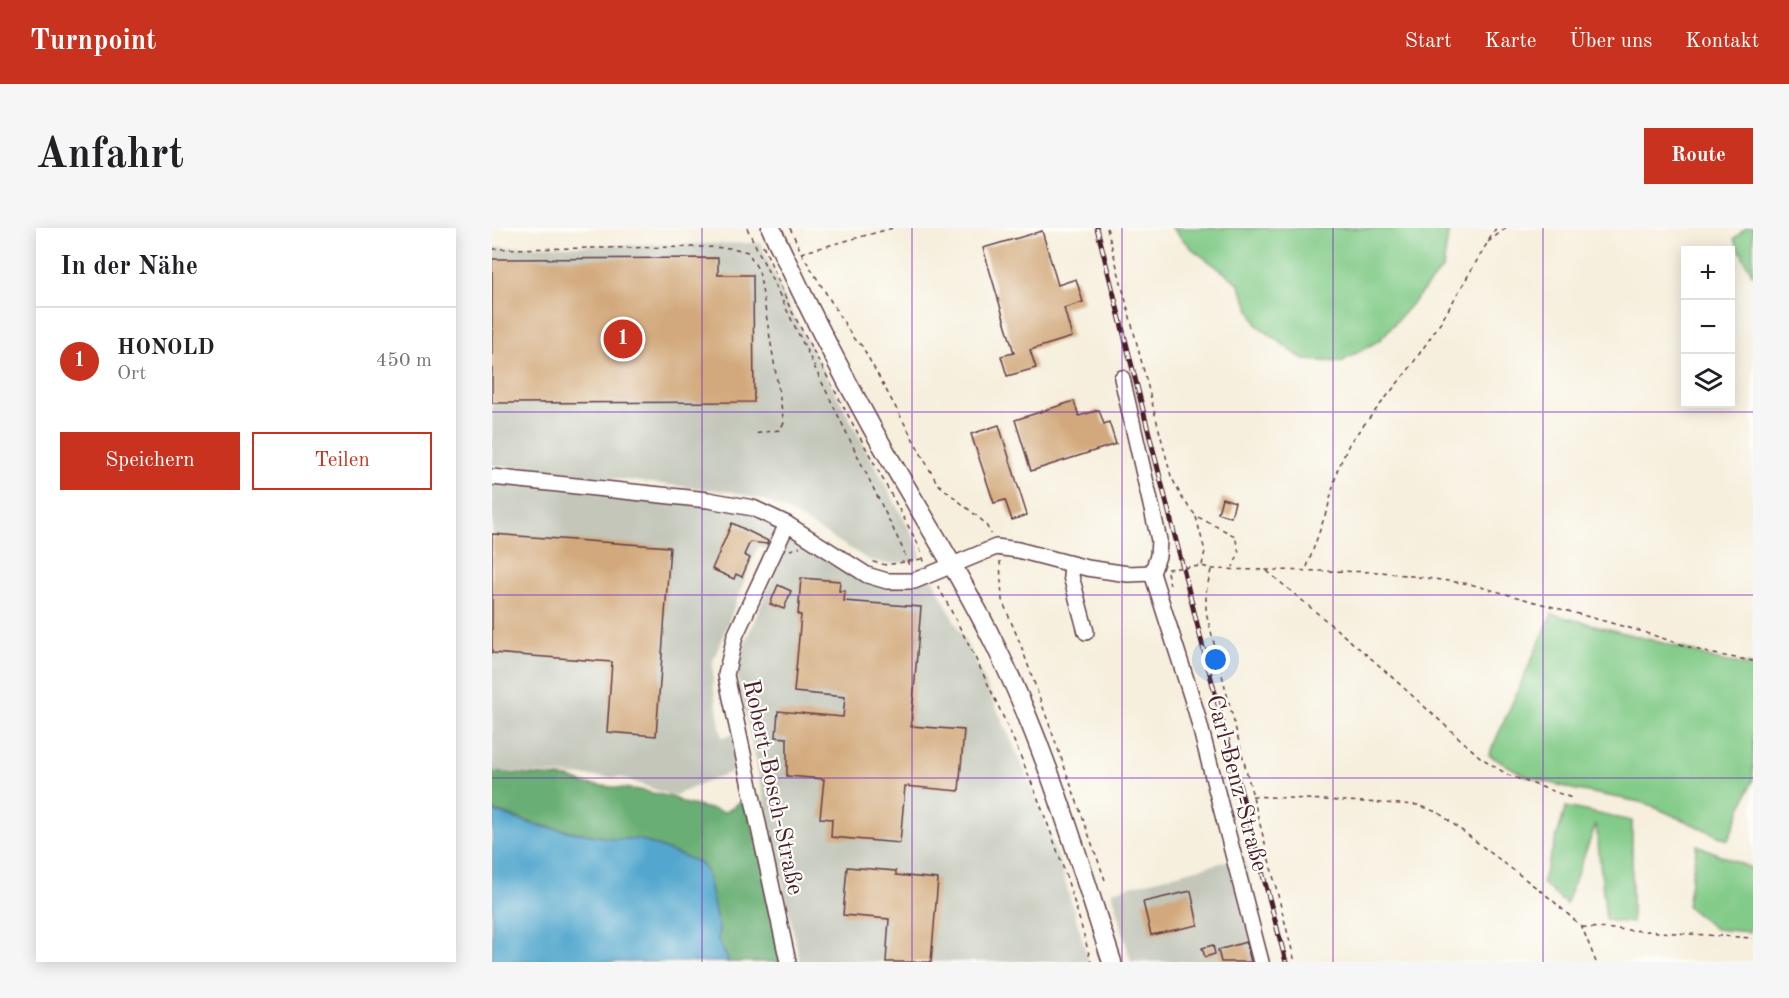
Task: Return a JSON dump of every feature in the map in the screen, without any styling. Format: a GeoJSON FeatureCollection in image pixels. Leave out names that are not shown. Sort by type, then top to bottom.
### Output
{"type":"FeatureCollection","features":[{"type":"Feature","properties":{"kind":"main road"},"geometry":{"type":"LineString","coordinates":[[765,233],[802,295],[872,427],[952,564],[997,649],[1048,769],[1112,962]]}},
{"type":"Feature","properties":{"kind":"street"},"geometry":{"type":"LineString","coordinates":[[492,477],[753,508],[787,524],[867,575],[887,581],[914,580],[934,583],[952,564],[996,547],[1018,550],[1072,565],[1128,574],[1159,572],[1159,540],[1122,378]]}},
{"type":"Feature","properties":{"kind":"street","name":"Robert-Bosch-Straße"},"geometry":{"type":"LineString","coordinates":[[787,524],[735,636],[726,675],[788,962]]}},
{"type":"Feature","properties":{"kind":"street"},"geometry":{"type":"LineString","coordinates":[[1072,565],[1071,576],[1086,632]]}},
{"type":"Feature","properties":{"kind":"street","name":"Carl-Benz-Straße"},"geometry":{"type":"LineString","coordinates":[[1159,572],[1261,962]]}},
{"type":"Feature","properties":{"kind":"path"},"geometry":{"type":"LineString","coordinates":[[747,228],[901,545],[914,580]]}},
{"type":"Feature","properties":{"kind":"path"},"geometry":{"type":"LineString","coordinates":[[790,228],[801,253],[854,339],[862,346],[937,483],[985,523],[1000,562],[1002,600],[1020,643],[1106,880]]}},
{"type":"Feature","properties":{"kind":"path"},"geometry":{"type":"LineString","coordinates":[[801,253],[893,228]]}},
{"type":"Feature","properties":{"kind":"path"},"geometry":{"type":"LineString","coordinates":[[1107,228],[1171,476],[1182,498],[1196,516],[1205,551],[1202,566]]}},
{"type":"Feature","properties":{"kind":"path"},"geometry":{"type":"LineString","coordinates":[[1306,569],[1329,507],[1337,471],[1350,442],[1410,369],[1441,322],[1496,228]]}},
{"type":"Feature","properties":{"kind":"path"},"geometry":{"type":"LineString","coordinates":[[1487,243],[1506,228]]}},
{"type":"Feature","properties":{"kind":"path"},"geometry":{"type":"LineString","coordinates":[[765,233],[790,308],[934,583],[978,660],[1036,793],[1060,858],[1091,962]]}},
{"type":"Feature","properties":{"kind":"path"},"geometry":{"type":"LineString","coordinates":[[492,249],[702,247],[732,248],[748,252],[759,271],[784,423],[779,430],[753,434]]}},
{"type":"Feature","properties":{"kind":"path"},"geometry":{"type":"LineString","coordinates":[[1196,516],[1235,536],[1239,553],[1233,568]]}},
{"type":"Feature","properties":{"kind":"path"},"geometry":{"type":"LineString","coordinates":[[783,553],[801,547]]}},
{"type":"Feature","properties":{"kind":"path"},"geometry":{"type":"LineString","coordinates":[[1159,572],[1202,566],[1212,569],[1306,569],[1382,572],[1470,584],[1640,631],[1708,653],[1753,661]]}},
{"type":"Feature","properties":{"kind":"path"},"geometry":{"type":"LineString","coordinates":[[1212,569],[1206,592],[1206,612],[1295,962]]}},
{"type":"Feature","properties":{"kind":"path"},"geometry":{"type":"LineString","coordinates":[[1266,570],[1373,660],[1480,757],[1508,775],[1572,798]]}},
{"type":"Feature","properties":{"kind":"path"},"geometry":{"type":"LineString","coordinates":[[1252,796],[1419,805],[1439,813],[1551,899],[1582,927],[1596,962]]}},
{"type":"Feature","properties":{"kind":"path"},"geometry":{"type":"LineString","coordinates":[[1582,927],[1753,938]]}},
{"type":"Feature","properties":{"kind":"shaded area"},"geometry":{"type":"Polygon","coordinates":[[[760,243],[789,307],[918,545],[920,557],[909,562],[887,564],[869,560],[790,512],[764,500],[732,492],[492,465],[492,247],[760,243]]]}},
{"type":"Feature","properties":{"kind":"shaded area"},"geometry":{"type":"Polygon","coordinates":[[[492,478],[734,504],[867,576],[931,576],[976,662],[1035,794],[1058,858],[1089,962],[800,962],[737,675],[742,650],[782,555],[774,548],[772,551],[758,546],[713,661],[713,685],[722,737],[737,733],[745,766],[673,796],[623,778],[492,771],[492,478]]]}},
{"type":"Feature","properties":{"kind":"shaded area"},"geometry":{"type":"Polygon","coordinates":[[[1243,857],[1270,962],[1131,962],[1112,891],[1243,857]]]}},
{"type":"Feature","properties":{"kind":"green space"},"geometry":{"type":"Polygon","coordinates":[[[1172,228],[1449,228],[1443,268],[1380,340],[1341,362],[1304,360],[1257,325],[1238,283],[1191,248],[1172,228]]]}},
{"type":"Feature","properties":{"kind":"green space"},"geometry":{"type":"Polygon","coordinates":[[[1746,228],[1753,228],[1753,276],[1734,239],[1746,228]]]}},
{"type":"Feature","properties":{"kind":"green space"},"geometry":{"type":"Polygon","coordinates":[[[1552,614],[1685,649],[1717,660],[1753,666],[1753,779],[1728,840],[1645,803],[1572,789],[1524,775],[1489,755],[1552,614]]]}},
{"type":"Feature","properties":{"kind":"green space"},"geometry":{"type":"Polygon","coordinates":[[[492,772],[570,778],[585,784],[639,790],[671,797],[687,804],[725,812],[745,799],[788,962],[729,962],[718,940],[719,930],[708,879],[698,862],[639,839],[614,839],[539,825],[492,810],[492,772]]]}},
{"type":"Feature","properties":{"kind":"green space"},"geometry":{"type":"Polygon","coordinates":[[[1566,807],[1632,821],[1632,923],[1606,920],[1596,824],[1566,904],[1542,883],[1566,807]]]}},
{"type":"Feature","properties":{"kind":"green space"},"geometry":{"type":"Polygon","coordinates":[[[1697,845],[1753,869],[1753,917],[1749,932],[1715,929],[1687,906],[1697,845]]]}},
{"type":"Feature","properties":{"kind":"water"},"geometry":{"type":"Polygon","coordinates":[[[492,811],[539,826],[614,839],[639,839],[698,862],[705,869],[719,930],[718,940],[729,962],[492,962],[492,811]]]}},
{"type":"Feature","properties":{"kind":"building"},"geometry":{"type":"Polygon","coordinates":[[[1042,231],[1058,285],[1076,279],[1083,302],[1064,308],[1072,337],[1030,350],[1036,368],[1007,376],[1001,356],[1014,353],[983,248],[1042,231]]]}},
{"type":"Feature","properties":{"kind":"building"},"geometry":{"type":"Polygon","coordinates":[[[718,258],[718,275],[753,275],[754,402],[492,403],[492,259],[718,258]]]}},
{"type":"Feature","properties":{"kind":"building"},"geometry":{"type":"Polygon","coordinates":[[[1074,401],[1079,416],[1099,410],[1104,424],[1109,422],[1116,444],[1031,471],[1015,420],[1074,401]]]}},
{"type":"Feature","properties":{"kind":"building"},"geometry":{"type":"Polygon","coordinates":[[[999,425],[1027,515],[1012,520],[1005,500],[994,503],[971,434],[999,425]]]}},
{"type":"Feature","properties":{"kind":"building"},"geometry":{"type":"Polygon","coordinates":[[[1222,498],[1235,502],[1231,517],[1218,513],[1222,498]]]}},
{"type":"Feature","properties":{"kind":"building"},"geometry":{"type":"Polygon","coordinates":[[[732,523],[768,541],[767,544],[750,542],[744,555],[750,558],[742,577],[736,574],[734,579],[712,569],[732,523]]]}},
{"type":"Feature","properties":{"kind":"building"},"geometry":{"type":"Polygon","coordinates":[[[492,534],[670,547],[656,736],[607,732],[612,662],[492,653],[492,534]]]}},
{"type":"Feature","properties":{"kind":"building"},"geometry":{"type":"Polygon","coordinates":[[[801,578],[840,581],[839,591],[845,591],[844,601],[921,607],[911,726],[964,730],[959,791],[905,786],[900,843],[831,837],[832,819],[820,818],[824,779],[787,776],[787,738],[776,737],[778,711],[843,717],[845,697],[794,692],[801,615],[798,615],[801,578]]]}},
{"type":"Feature","properties":{"kind":"building"},"geometry":{"type":"Polygon","coordinates":[[[778,585],[791,591],[784,609],[770,604],[778,585]]]}},
{"type":"Feature","properties":{"kind":"building"},"geometry":{"type":"Polygon","coordinates":[[[847,867],[896,871],[896,875],[938,879],[931,962],[886,962],[889,919],[843,915],[847,867]]]}},
{"type":"Feature","properties":{"kind":"building"},"geometry":{"type":"Polygon","coordinates":[[[1191,891],[1198,925],[1151,935],[1143,902],[1191,891]]]}},
{"type":"Feature","properties":{"kind":"building"},"geometry":{"type":"Polygon","coordinates":[[[1246,942],[1251,962],[1221,962],[1218,950],[1246,942]]]}},
{"type":"Feature","properties":{"kind":"building"},"geometry":{"type":"Polygon","coordinates":[[[1213,945],[1215,954],[1205,957],[1202,948],[1213,945]]]}},
{"type":"Feature","properties":{"kind":"railway"},"geometry":{"type":"LineString","coordinates":[[1097,228],[1206,659],[1286,962]]}},
{"type":"Feature","properties":{"kind":"place","name":"HONOLD"},"geometry":{"type":"Point","coordinates":[623,339]}}]}
